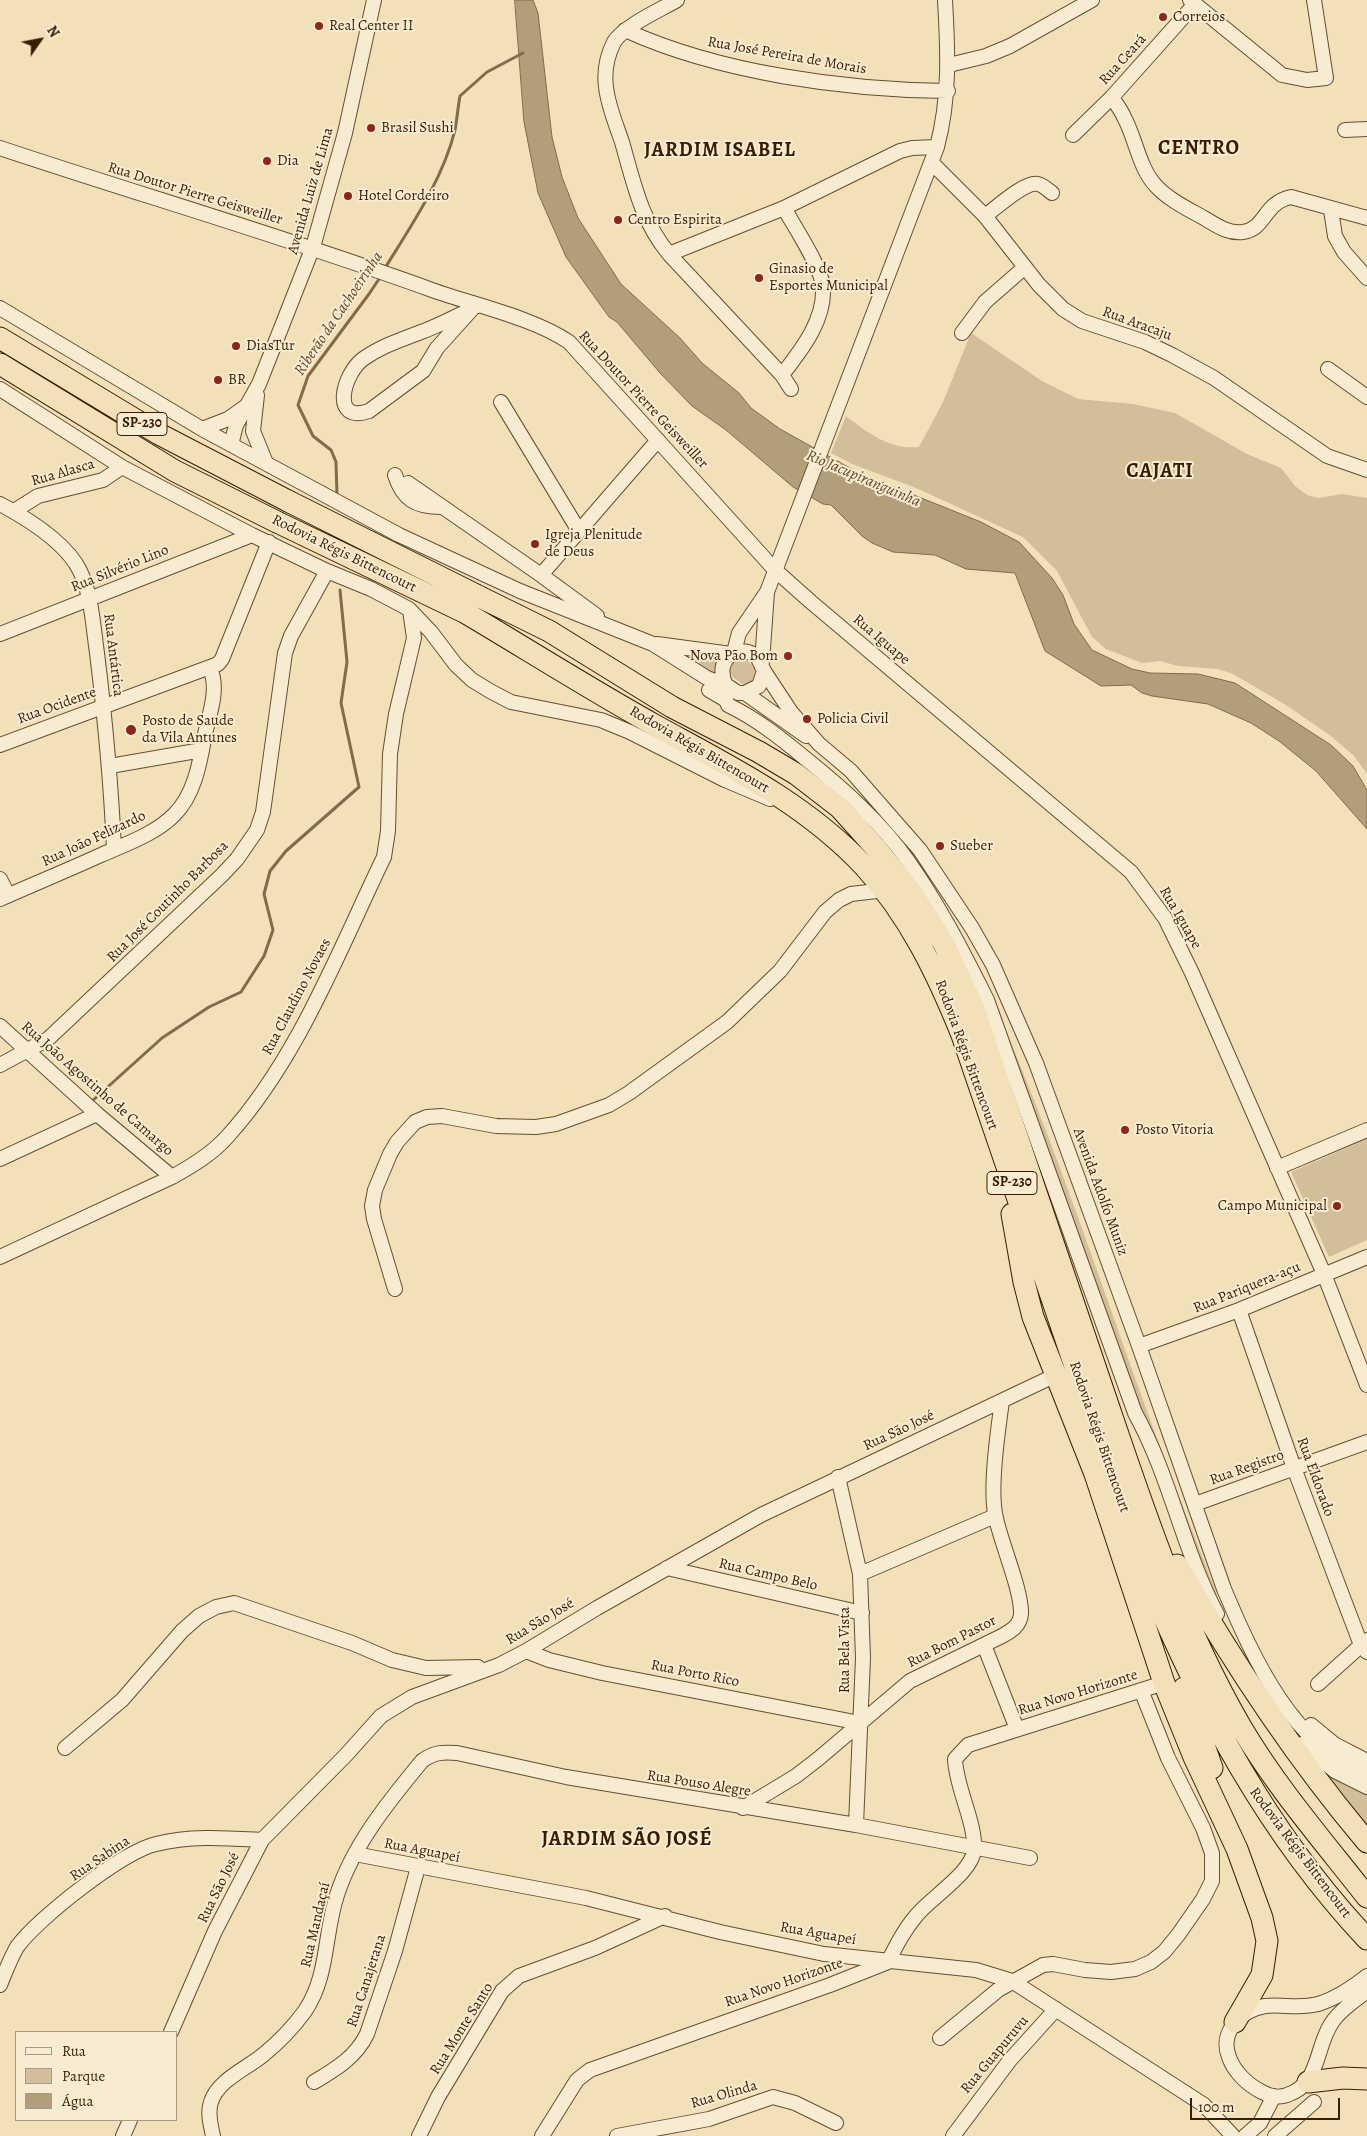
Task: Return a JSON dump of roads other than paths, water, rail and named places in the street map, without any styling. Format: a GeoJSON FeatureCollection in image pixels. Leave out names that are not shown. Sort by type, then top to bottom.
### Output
{"type":"FeatureCollection","features":[{"type":"Feature","properties":{"kind":"highway","name":"Rodovia Régis Bittencourt"},"geometry":{"type":"LineString","coordinates":[[0,338],[159,434],[288,501],[549,631],[672,707],[796,774],[840,808],[876,848],[913,895],[944,944],[974,1009],[1144,1508],[1188,1621],[1212,1673],[1242,1728],[1275,1779],[1367,1897]]}},
{"type":"Feature","properties":{"kind":"highway","name":"Rodovia Régis Bittencourt"},"geometry":{"type":"LineString","coordinates":[[0,364],[174,471],[466,613],[656,726],[733,767],[799,808],[863,865],[885,890],[906,919],[937,975],[962,1035],[1146,1577],[1173,1642],[1243,1776],[1270,1818],[1312,1874],[1362,1933]]}},
{"type":"Feature","properties":{"kind":"highway"},"geometry":{"type":"LineString","coordinates":[[1001,1149],[1024,1282],[1033,1317],[1095,1474],[1164,1683],[1194,1757],[1236,1849],[1262,1918],[1267,1941],[1262,1975],[1235,2022]]}},
{"type":"Feature","properties":{"kind":"highway"},"geometry":{"type":"LineString","coordinates":[[1144,1508],[1187,1582],[1279,1726],[1314,1775],[1367,1842]]}},
{"type":"Feature","properties":{"kind":"highway"},"geometry":{"type":"LineString","coordinates":[[1173,1642],[1180,1678],[1218,1782],[1236,1849]]}},
{"type":"Feature","properties":{"kind":"highway"},"geometry":{"type":"LineString","coordinates":[[1311,2092],[1343,2078],[1367,2079]]}},
{"type":"Feature","properties":{"kind":"street","name":"Avenida Luiz de Lima"},"geometry":{"type":"LineString","coordinates":[[231,445],[236,425],[259,384],[313,247],[345,133],[374,0]]}},
{"type":"Feature","properties":{"kind":"street"},"geometry":{"type":"LineString","coordinates":[[677,0],[625,30],[615,41],[608,55],[606,87],[644,217],[654,236],[669,254],[782,375],[792,389]]}},
{"type":"Feature","properties":{"kind":"street"},"geometry":{"type":"LineString","coordinates":[[726,685],[722,677],[721,668],[724,660],[732,653],[739,633],[767,592],[933,164],[945,118],[948,91],[945,0]]}},
{"type":"Feature","properties":{"kind":"street"},"geometry":{"type":"LineString","coordinates":[[948,65],[986,56],[1010,46],[1092,0]]}},
{"type":"Feature","properties":{"kind":"street"},"geometry":{"type":"LineString","coordinates":[[1192,2],[1282,75],[1307,80],[1326,78],[1314,0]]}},
{"type":"Feature","properties":{"kind":"street","name":"Rua Ceará"},"geometry":{"type":"LineString","coordinates":[[1073,135],[1112,97],[1192,2]]}},
{"type":"Feature","properties":{"kind":"street","name":"Rua José Pereira de Morais"},"geometry":{"type":"LineString","coordinates":[[625,30],[675,51],[769,73],[845,86],[948,91]]}},
{"type":"Feature","properties":{"kind":"street"},"geometry":{"type":"LineString","coordinates":[[1112,97],[1125,118],[1148,175],[1156,187],[1174,201],[1226,230],[1241,232],[1253,229],[1272,205],[1280,200],[1290,198],[1367,218]]}},
{"type":"Feature","properties":{"kind":"street"},"geometry":{"type":"LineString","coordinates":[[1345,130],[1367,129]]}},
{"type":"Feature","properties":{"kind":"street","name":"Rua Doutor Pierre Geisweiller"},"geometry":{"type":"LineString","coordinates":[[0,148],[177,207],[313,247],[475,307],[540,326],[569,342],[775,570]]}},
{"type":"Feature","properties":{"kind":"street"},"geometry":{"type":"LineString","coordinates":[[669,254],[784,208],[900,151],[912,148],[938,148]]}},
{"type":"Feature","properties":{"kind":"street","name":"Rua Aracaju"},"geometry":{"type":"LineString","coordinates":[[933,164],[985,216],[1047,294],[1071,315],[1094,326],[1145,342],[1172,355],[1214,378],[1327,456],[1367,470]]}},
{"type":"Feature","properties":{"kind":"street"},"geometry":{"type":"LineString","coordinates":[[985,216],[1014,194],[1032,184],[1039,184],[1052,192]]}},
{"type":"Feature","properties":{"kind":"street"},"geometry":{"type":"LineString","coordinates":[[782,375],[806,344],[816,322],[823,287],[820,273],[784,208]]}},
{"type":"Feature","properties":{"kind":"street"},"geometry":{"type":"LineString","coordinates":[[1331,210],[1335,236],[1344,252],[1367,278]]}},
{"type":"Feature","properties":{"kind":"street"},"geometry":{"type":"LineString","coordinates":[[962,332],[984,302],[1024,267]]}},
{"type":"Feature","properties":{"kind":"street"},"geometry":{"type":"LineString","coordinates":[[475,307],[437,348],[427,365],[416,377],[369,411],[360,414],[351,412],[345,406],[342,396],[344,385],[360,361],[393,342],[423,331],[475,307]]}},
{"type":"Feature","properties":{"kind":"street"},"geometry":{"type":"LineString","coordinates":[[0,308],[202,429],[364,517],[472,571],[653,644],[707,678],[726,685],[738,693],[745,693],[759,686],[763,666],[767,592]]}},
{"type":"Feature","properties":{"kind":"street"},"geometry":{"type":"LineString","coordinates":[[1328,369],[1367,397]]}},
{"type":"Feature","properties":{"kind":"street","name":"Avenida Luiz de Lima"},"geometry":{"type":"LineString","coordinates":[[259,384],[252,431],[266,463]]}},
{"type":"Feature","properties":{"kind":"street"},"geometry":{"type":"LineString","coordinates":[[0,389],[122,467],[252,535],[327,571],[371,589],[409,609],[431,632],[456,665],[472,680],[490,691],[511,702],[601,720],[638,735],[754,793],[799,808]]}},
{"type":"Feature","properties":{"kind":"street"},"geometry":{"type":"LineString","coordinates":[[501,402],[579,531]]}},
{"type":"Feature","properties":{"kind":"street"},"geometry":{"type":"LineString","coordinates":[[202,429],[228,419],[247,405]]}},
{"type":"Feature","properties":{"kind":"street"},"geometry":{"type":"LineString","coordinates":[[541,575],[658,440]]}},
{"type":"Feature","properties":{"kind":"street","name":"Rua Alasca"},"geometry":{"type":"LineString","coordinates":[[14,511],[38,496],[103,480],[122,467]]}},
{"type":"Feature","properties":{"kind":"street"},"geometry":{"type":"LineString","coordinates":[[395,475],[402,493],[409,500],[426,507],[441,507]]}},
{"type":"Feature","properties":{"kind":"street"},"geometry":{"type":"LineString","coordinates":[[408,483],[541,575],[611,627]]}},
{"type":"Feature","properties":{"kind":"street","name":"Rua Antártica"},"geometry":{"type":"LineString","coordinates":[[0,504],[14,511],[70,556],[80,571],[90,598],[110,766],[114,850]]}},
{"type":"Feature","properties":{"kind":"street","name":"Rua Silvério Lino"},"geometry":{"type":"LineString","coordinates":[[2,632],[252,535]]}},
{"type":"Feature","properties":{"kind":"street"},"geometry":{"type":"LineString","coordinates":[[371,589],[399,535]]}},
{"type":"Feature","properties":{"kind":"street"},"geometry":{"type":"LineString","coordinates":[[210,668],[222,659],[269,542]]}},
{"type":"Feature","properties":{"kind":"street"},"geometry":{"type":"LineString","coordinates":[[409,609],[436,552]]}},
{"type":"Feature","properties":{"kind":"street","name":"Rua Iguape"},"geometry":{"type":"LineString","coordinates":[[775,570],[1131,872],[1165,918],[1324,1274],[1367,1385]]}},
{"type":"Feature","properties":{"kind":"street","name":"Rua José Coutinho Barbosa"},"geometry":{"type":"LineString","coordinates":[[0,1065],[48,1040],[124,970],[236,859],[256,830],[263,812],[273,753],[285,653],[291,636],[327,571]]}},
{"type":"Feature","properties":{"kind":"street","name":"Rua Claudino Novaes"},"geometry":{"type":"LineString","coordinates":[[0,1257],[172,1177],[199,1161],[226,1138],[251,1108],[272,1076],[304,1023],[384,856],[388,831],[390,754],[395,722],[414,638],[409,609]]}},
{"type":"Feature","properties":{"kind":"street"},"geometry":{"type":"LineString","coordinates":[[653,644],[732,653],[750,652],[763,666],[791,712],[819,744]]}},
{"type":"Feature","properties":{"kind":"street","name":"Rua Ocidente"},"geometry":{"type":"LineString","coordinates":[[0,745],[210,668]]}},
{"type":"Feature","properties":{"kind":"street","name":"Rua João Felizardo"},"geometry":{"type":"LineString","coordinates":[[4,897],[114,850],[161,826],[175,815],[186,799],[195,779],[202,750],[215,686],[210,668]]}},
{"type":"Feature","properties":{"kind":"street"},"geometry":{"type":"LineString","coordinates":[[709,690],[726,700],[728,705],[751,716],[792,747],[856,802],[907,860],[957,938],[987,1000],[1135,1412],[1147,1434],[1205,1592],[1237,1650],[1302,1744],[1367,1830]]}},
{"type":"Feature","properties":{"kind":"street"},"geometry":{"type":"LineString","coordinates":[[745,693],[819,744]]}},
{"type":"Feature","properties":{"kind":"street","name":"Avenida Adolfo Muniz"},"geometry":{"type":"LineString","coordinates":[[819,744],[851,771],[920,850],[972,928],[993,965],[1036,1063],[1233,1612],[1255,1658],[1276,1695],[1324,1750],[1338,1761],[1367,1776]]}},
{"type":"Feature","properties":{"kind":"street"},"geometry":{"type":"LineString","coordinates":[[110,766],[202,750]]}},
{"type":"Feature","properties":{"kind":"street"},"geometry":{"type":"LineString","coordinates":[[0,879],[4,897]]}},
{"type":"Feature","properties":{"kind":"street"},"geometry":{"type":"LineString","coordinates":[[395,1289],[374,1219],[372,1206],[375,1190],[390,1154],[397,1142],[415,1122],[427,1117],[442,1116],[496,1126],[536,1127],[556,1124],[609,1105],[629,1093],[727,1022],[780,971],[825,912],[839,900],[851,894],[885,890]]}},
{"type":"Feature","properties":{"kind":"street","name":"Rua João Agostinho de Camargo"},"geometry":{"type":"LineString","coordinates":[[0,1026],[91,1108],[172,1177]]}},
{"type":"Feature","properties":{"kind":"street"},"geometry":{"type":"LineString","coordinates":[[0,1159],[91,1108]]}},
{"type":"Feature","properties":{"kind":"street"},"geometry":{"type":"LineString","coordinates":[[1277,1168],[1367,1130]]}},
{"type":"Feature","properties":{"kind":"street","name":"Rua Pariquera-açu"},"geometry":{"type":"LineString","coordinates":[[1139,1346],[1239,1310],[1367,1257]]}},
{"type":"Feature","properties":{"kind":"street","name":"Rua Eldorado"},"geometry":{"type":"LineString","coordinates":[[1239,1310],[1294,1468],[1365,1646]]}},
{"type":"Feature","properties":{"kind":"street","name":"Rua São José"},"geometry":{"type":"LineString","coordinates":[[171,2031],[215,1932],[262,1840],[346,1755],[381,1716],[412,1697],[499,1665],[761,1515],[1056,1374]]}},
{"type":"Feature","properties":{"kind":"street","name":"Rua Bom Pastor"},"geometry":{"type":"LineString","coordinates":[[743,1808],[796,1776],[910,1681],[984,1645],[1013,1629],[1019,1622],[1021,1614],[1020,1602],[995,1516],[997,1434],[1002,1401]]}},
{"type":"Feature","properties":{"kind":"street","name":"Rua Registro"},"geometry":{"type":"LineString","coordinates":[[1195,1504],[1367,1442]]}},
{"type":"Feature","properties":{"kind":"street","name":"Rua Bela Vista"},"geometry":{"type":"LineString","coordinates":[[838,1477],[860,1574],[863,1658],[856,1826]]}},
{"type":"Feature","properties":{"kind":"street"},"geometry":{"type":"LineString","coordinates":[[860,1574],[995,1516]]}},
{"type":"Feature","properties":{"kind":"street","name":"Rua Campo Belo"},"geometry":{"type":"LineString","coordinates":[[667,1568],[862,1613]]}},
{"type":"Feature","properties":{"kind":"street"},"geometry":{"type":"LineString","coordinates":[[66,1748],[122,1700],[182,1631],[199,1616],[216,1607],[234,1603],[392,1660],[426,1668],[499,1665]]}},
{"type":"Feature","properties":{"kind":"street"},"geometry":{"type":"LineString","coordinates":[[984,1645],[1017,1729]]}},
{"type":"Feature","properties":{"kind":"street"},"geometry":{"type":"LineString","coordinates":[[1318,1684],[1365,1646]]}},
{"type":"Feature","properties":{"kind":"street","name":"Rua Porto Rico"},"geometry":{"type":"LineString","coordinates":[[526,1651],[549,1660],[602,1672],[860,1723]]}},
{"type":"Feature","properties":{"kind":"street","name":"Rua Novo Horizonte"},"geometry":{"type":"LineString","coordinates":[[974,1849],[955,1759],[968,1745],[1164,1683]]}},
{"type":"Feature","properties":{"kind":"street"},"geometry":{"type":"LineString","coordinates":[[940,2038],[998,1990],[1042,1965],[1053,1964],[1085,1970],[1111,1972],[1135,1969],[1151,1962],[1164,1952],[1178,1935],[1212,1881],[1212,1853],[1203,1828],[1168,1758],[1141,1690]]}},
{"type":"Feature","properties":{"kind":"street","name":"Avenida Adolfo Muniz"},"geometry":{"type":"LineString","coordinates":[[1276,1695],[1334,1744],[1367,1761]]}},
{"type":"Feature","properties":{"kind":"street"},"geometry":{"type":"LineString","coordinates":[[1302,1744],[1335,1771],[1367,1788]]}},
{"type":"Feature","properties":{"kind":"street","name":"Rua Pouso Alegre"},"geometry":{"type":"LineString","coordinates":[[422,1761],[430,1755],[441,1752],[457,1753],[566,1777],[856,1826],[1030,1858]]}},
{"type":"Feature","properties":{"kind":"street","name":"Rua Mandaçaí"},"geometry":{"type":"LineString","coordinates":[[213,2136],[210,2103],[216,2091],[264,2054],[305,2011],[317,1989],[326,1961],[336,1897],[355,1854],[383,1811],[422,1761]]}},
{"type":"Feature","properties":{"kind":"street","name":"Rua Sabina"},"geometry":{"type":"LineString","coordinates":[[0,1985],[17,1948],[33,1929],[94,1880],[132,1854],[154,1844],[182,1839],[216,1837],[262,1840]]}},
{"type":"Feature","properties":{"kind":"street"},"geometry":{"type":"LineString","coordinates":[[888,1962],[899,1939],[916,1916],[959,1875],[967,1865],[974,1849]]}},
{"type":"Feature","properties":{"kind":"street","name":"Rua Aguapeí"},"geometry":{"type":"LineString","coordinates":[[355,1854],[531,1887],[665,1916],[720,1932],[824,1954],[976,1970],[1012,1982],[1056,2009],[1204,2105],[1233,2136]]}},
{"type":"Feature","properties":{"kind":"street","name":"Rua Canajerana"},"geometry":{"type":"LineString","coordinates":[[314,2082],[353,2055],[361,2046],[367,2034],[395,1951],[418,1867]]}},
{"type":"Feature","properties":{"kind":"street","name":"Rua Monte Santo"},"geometry":{"type":"LineString","coordinates":[[419,2136],[438,2097],[502,1991],[519,1976],[595,1948],[665,1916]]}},
{"type":"Feature","properties":{"kind":"street","name":"Rua Novo Horizonte"},"geometry":{"type":"LineString","coordinates":[[542,2136],[577,2080],[590,2070],[830,1985],[888,1962]]}},
{"type":"Feature","properties":{"kind":"street"},"geometry":{"type":"LineString","coordinates":[[1311,2092],[1274,2096],[1251,2086],[1236,2070],[1228,2057],[1226,2045],[1228,2034],[1235,2022],[1259,2008],[1299,2008],[1328,2000],[1367,1976]]}},
{"type":"Feature","properties":{"kind":"street"},"geometry":{"type":"LineString","coordinates":[[1274,2136],[1311,2092],[1322,2041],[1332,2023],[1345,2009],[1367,1991]]}},
{"type":"Feature","properties":{"kind":"street","name":"Rua Guapuruvu"},"geometry":{"type":"LineString","coordinates":[[953,2136],[961,2123],[1056,2009]]}},
{"type":"Feature","properties":{"kind":"street"},"geometry":{"type":"LineString","coordinates":[[1245,2136],[1260,2123],[1274,2096]]}},
{"type":"Feature","properties":{"kind":"street","name":"Rua Olinda"},"geometry":{"type":"LineString","coordinates":[[617,2136],[709,2118],[773,2097],[795,2103],[836,2123]]}},
{"type":"Feature","properties":{"kind":"street"},"geometry":{"type":"LineString","coordinates":[[123,2136],[130,2121]]}},
{"type":"Feature","properties":{"kind":"water","name":"Rio Jacupiranguinha"},"geometry":{"type":"Polygon","coordinates":[[[515,0],[533,0],[538,13],[552,137],[562,177],[578,218],[621,284],[680,338],[702,363],[739,393],[751,408],[780,429],[859,473],[981,522],[1019,542],[1052,578],[1063,595],[1074,624],[1092,650],[1132,669],[1150,673],[1198,674],[1235,683],[1331,745],[1353,766],[1367,790],[1367,829],[1316,771],[1279,741],[1251,723],[1208,704],[1152,696],[1142,693],[1131,685],[1101,686],[1045,651],[1015,573],[966,569],[935,555],[893,552],[872,543],[862,536],[831,505],[823,504],[793,487],[726,430],[692,406],[660,373],[617,322],[609,317],[566,257],[538,193],[524,122],[515,0]]]}},
{"type":"Feature","properties":{"kind":"waterway","name":"Riberão da Cachoeirinha"},"geometry":{"type":"LineString","coordinates":[[385,268],[425,202],[443,166],[455,130],[460,96],[487,72],[523,53]]}},
{"type":"Feature","properties":{"kind":"waterway","name":"Riberão da Cachoeirinha"},"geometry":{"type":"LineString","coordinates":[[337,496],[336,462],[331,450],[313,436],[298,405],[308,376],[381,276]]}},
{"type":"Feature","properties":{"kind":"waterway","name":"Riberão da Cachoeirinha"},"geometry":{"type":"LineString","coordinates":[[91,1102],[162,1038],[209,1007],[241,992],[264,956],[273,930],[264,894],[270,871],[286,851],[359,787],[341,703],[347,662],[340,590]]}},
{"type":"Feature","properties":{"kind":"place","name":"Correios"},"geometry":{"type":"Point","coordinates":[1163,17]}},
{"type":"Feature","properties":{"kind":"place","name":"Real Center II"},"geometry":{"type":"Point","coordinates":[319,26]}},
{"type":"Feature","properties":{"kind":"place","name":"Brasil Sushi"},"geometry":{"type":"Point","coordinates":[371,128]}},
{"type":"Feature","properties":{"kind":"place","name":"Dia"},"geometry":{"type":"Point","coordinates":[267,161]}},
{"type":"Feature","properties":{"kind":"place","name":"Hotel Cordeiro"},"geometry":{"type":"Point","coordinates":[348,196]}},
{"type":"Feature","properties":{"kind":"place","name":"Centro Espirita"},"geometry":{"type":"Point","coordinates":[618,220]}},
{"type":"Feature","properties":{"kind":"place","name":"Ginasio de Esportes Municipal"},"geometry":{"type":"Point","coordinates":[759,278]}},
{"type":"Feature","properties":{"kind":"place","name":"DiasTur"},"geometry":{"type":"Point","coordinates":[236,346]}},
{"type":"Feature","properties":{"kind":"place","name":"BR"},"geometry":{"type":"Point","coordinates":[218,380]}},
{"type":"Feature","properties":{"kind":"place","name":"Igreja Plenitude de Deus"},"geometry":{"type":"Point","coordinates":[535,544]}},
{"type":"Feature","properties":{"kind":"place","name":"Nova Pão Bom"},"geometry":{"type":"Point","coordinates":[788,656]}},
{"type":"Feature","properties":{"kind":"place","name":"Policia Civil"},"geometry":{"type":"Point","coordinates":[807,719]}},
{"type":"Feature","properties":{"kind":"place","name":"Posto de Saude da Vila Antunes"},"geometry":{"type":"Point","coordinates":[131,730]}},
{"type":"Feature","properties":{"kind":"place","name":"Sueber"},"geometry":{"type":"Point","coordinates":[940,846]}},
{"type":"Feature","properties":{"kind":"place","name":"Posto Vitoria"},"geometry":{"type":"Point","coordinates":[1125,1130]}},
{"type":"Feature","properties":{"kind":"place","name":"Campo Municipal"},"geometry":{"type":"Point","coordinates":[1337,1206]}},
{"type":"Feature","properties":{"kind":"district","name":"CENTRO"},"geometry":{"type":"Point","coordinates":[1199,149]}},
{"type":"Feature","properties":{"kind":"district","name":"JARDIM ISABEL"},"geometry":{"type":"Point","coordinates":[720,151]}},
{"type":"Feature","properties":{"kind":"district","name":"CAJATI"},"geometry":{"type":"Point","coordinates":[1160,472]}},
{"type":"Feature","properties":{"kind":"district","name":"JARDIM SÃO JOSÉ"},"geometry":{"type":"Point","coordinates":[627,1840]}}]}
